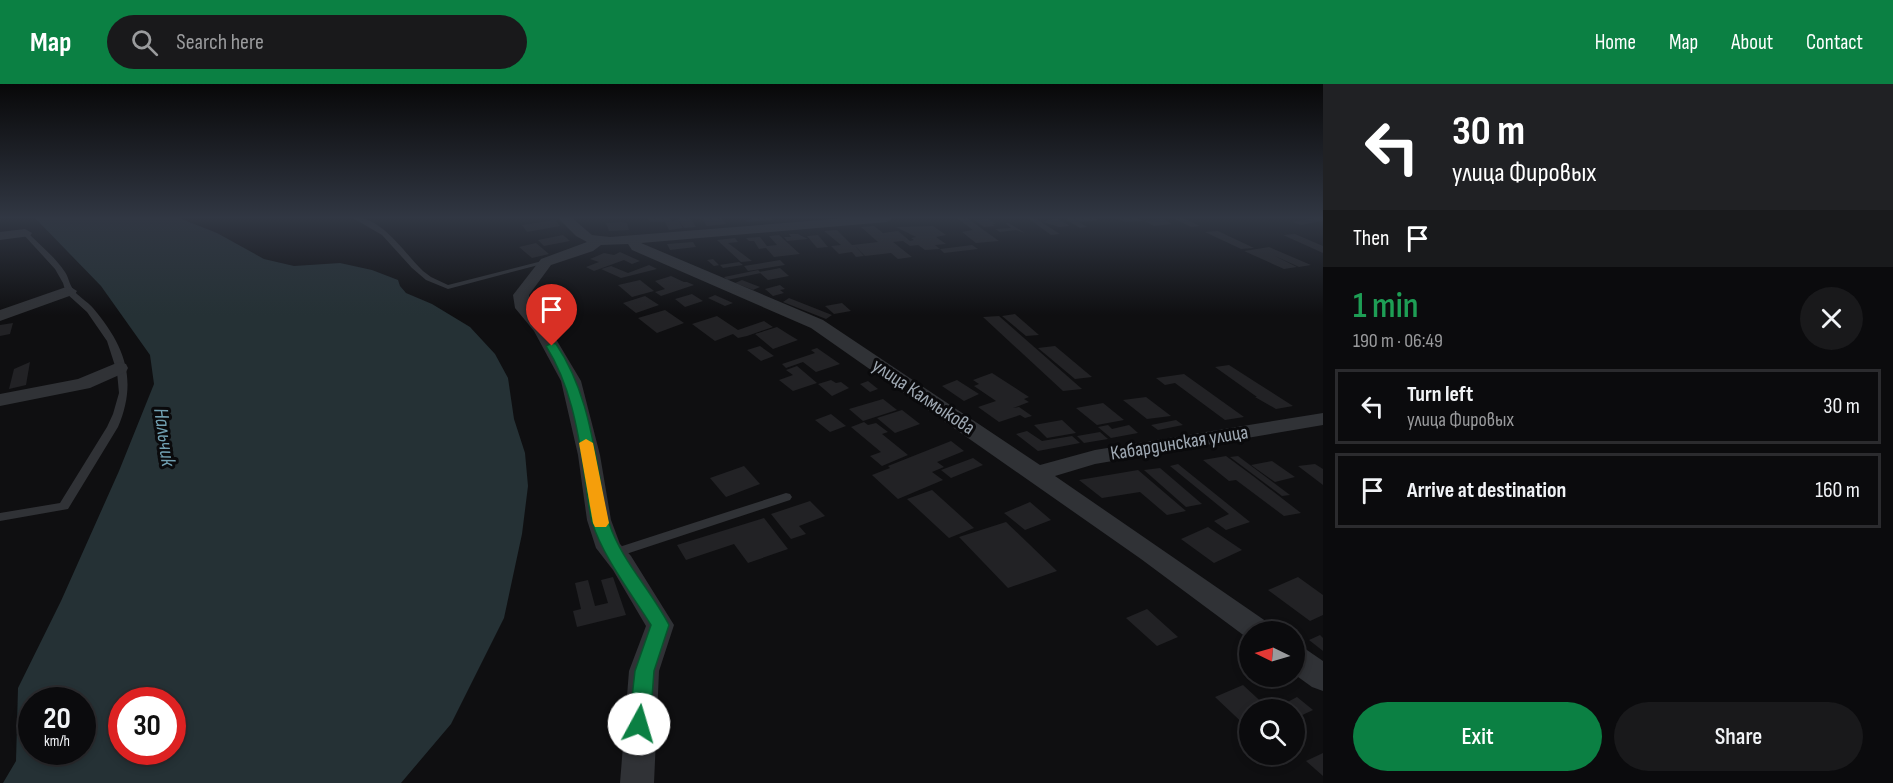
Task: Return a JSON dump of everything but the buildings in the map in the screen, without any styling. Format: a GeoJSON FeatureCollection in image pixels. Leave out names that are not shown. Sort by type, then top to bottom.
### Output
{"type":"FeatureCollection","features":[{"type":"Feature","properties":{"kind":"street"},"geometry":{"type":"LineString","coordinates":[[583,251],[546,262],[524,287],[521,295],[523,308],[541,329],[571,381],[589,455],[600,520],[609,548],[660,625],[644,671],[637,783]]}},
{"type":"Feature","properties":{"kind":"street","name":"улица Калмыкова"},"geometry":{"type":"LineString","coordinates":[[645,251],[817,324],[1038,475],[1244,621]]}},
{"type":"Feature","properties":{"kind":"street"},"geometry":{"type":"LineString","coordinates":[[0,316],[69,291]]}},
{"type":"Feature","properties":{"kind":"street"},"geometry":{"type":"LineString","coordinates":[[0,400],[83,384],[119,368]]}},
{"type":"Feature","properties":{"kind":"street","name":"Кабардинская улица"},"geometry":{"type":"LineString","coordinates":[[1038,475],[1057,465],[1092,456],[1154,449],[1323,419]]}},
{"type":"Feature","properties":{"kind":"street"},"geometry":{"type":"LineString","coordinates":[[1305,665],[1323,678]]}},
{"type":"Feature","properties":{"kind":"lane"},"geometry":{"type":"LineString","coordinates":[[0,517],[64,506],[104,442],[122,401],[123,378],[111,338],[84,303],[69,291],[69,283],[42,251]]}},
{"type":"Feature","properties":{"kind":"lane"},"geometry":{"type":"LineString","coordinates":[[399,251],[433,283],[448,287],[546,262]]}},
{"type":"Feature","properties":{"kind":"lane"},"geometry":{"type":"LineString","coordinates":[[614,553],[786,497]]}},
{"type":"Feature","properties":{"kind":"water","name":"Нальчик"},"geometry":{"type":"Polygon","coordinates":[[[67,251],[249,251],[264,259],[294,266],[340,263],[372,270],[398,280],[406,293],[432,304],[470,327],[495,354],[508,378],[514,419],[525,453],[528,486],[522,534],[504,618],[451,724],[401,783],[3,783],[16,761],[18,688],[18,765],[96,765],[96,687],[18,687],[61,601],[119,471],[154,384],[150,355],[101,286],[67,251]]]}},
{"type":"Feature","properties":{"kind":"slow traffic"},"geometry":{"type":"LineString","coordinates":[[586,443],[601,523]]}},
{"type":"Feature","properties":{"kind":"route"},"geometry":{"type":"LineString","coordinates":[[552,346],[565,367],[576,398],[600,520],[609,548],[622,563],[660,625],[644,671],[639,724]]}}]}
